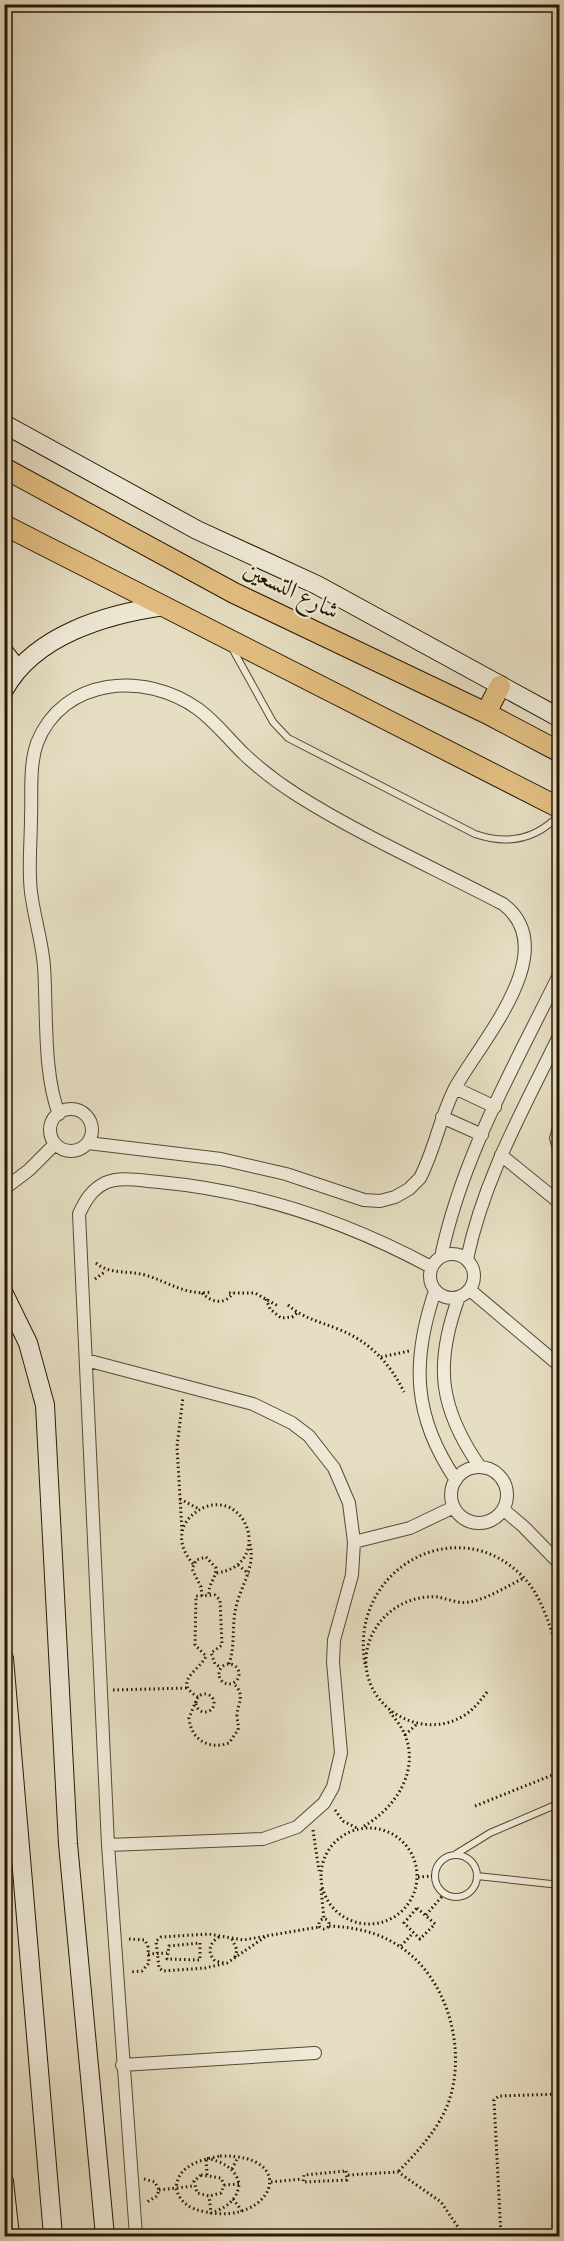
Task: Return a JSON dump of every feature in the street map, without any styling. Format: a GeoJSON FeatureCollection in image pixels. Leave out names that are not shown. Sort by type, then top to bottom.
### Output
{"type":"FeatureCollection","features":[{"type":"Feature","properties":{"kind":"main road","name":"شارع التسعين"},"geometry":{"type":"LineString","coordinates":[[4,468],[234,593],[486,713],[560,752]]}},
{"type":"Feature","properties":{"kind":"main road"},"geometry":{"type":"LineString","coordinates":[[4,525],[560,808]]}},
{"type":"Feature","properties":{"kind":"main road"},"geometry":{"type":"LineString","coordinates":[[486,713],[501,686]]}},
{"type":"Feature","properties":{"kind":"street"},"geometry":{"type":"LineString","coordinates":[[4,424],[189,526],[317,585],[560,717]]}},
{"type":"Feature","properties":{"kind":"street"},"geometry":{"type":"LineString","coordinates":[[4,690],[18,670],[36,654],[78,629],[121,614],[164,606]]}},
{"type":"Feature","properties":{"kind":"street"},"geometry":{"type":"LineString","coordinates":[[4,652],[18,670]]}},
{"type":"Feature","properties":{"kind":"street"},"geometry":{"type":"LineString","coordinates":[[59,1114],[51,1089],[44,962],[30,883],[33,765],[36,746],[44,728],[56,712],[80,695],[107,686],[146,686],[183,699],[200,710],[261,769],[297,795],[514,911],[529,934],[529,960],[502,1020],[455,1088],[442,1117],[428,1164],[420,1178],[409,1189],[395,1197],[380,1201],[364,1200],[286,1174],[222,1159],[88,1143]]}},
{"type":"Feature","properties":{"kind":"street"},"geometry":{"type":"LineString","coordinates":[[560,973],[458,1189],[441,1257],[431,1267],[429,1275],[435,1291],[442,1296],[465,1294],[560,1366]]}},
{"type":"Feature","properties":{"kind":"street"},"geometry":{"type":"LineString","coordinates":[[467,1259],[482,1198],[560,1034]]}},
{"type":"Feature","properties":{"kind":"street"},"geometry":{"type":"LineString","coordinates":[[455,1088],[495,1107]]}},
{"type":"Feature","properties":{"kind":"street"},"geometry":{"type":"LineString","coordinates":[[68,1110],[78,1110],[86,1116],[91,1124],[92,1134],[88,1143],[81,1149],[72,1151],[55,1144],[50,1128],[59,1114],[68,1110]]}},
{"type":"Feature","properties":{"kind":"street"},"geometry":{"type":"LineString","coordinates":[[442,1117],[482,1136]]}},
{"type":"Feature","properties":{"kind":"street"},"geometry":{"type":"LineString","coordinates":[[4,1189],[29,1170],[55,1144]]}},
{"type":"Feature","properties":{"kind":"street"},"geometry":{"type":"LineString","coordinates":[[501,1155],[560,1203]]}},
{"type":"Feature","properties":{"kind":"street"},"geometry":{"type":"LineString","coordinates":[[136,2236],[122,2065],[99,1691],[79,1214],[94,1191],[119,1179],[211,1189],[288,1206],[398,1249],[431,1267]]}},
{"type":"Feature","properties":{"kind":"street"},"geometry":{"type":"LineString","coordinates":[[441,1257],[459,1254],[467,1259],[474,1274],[446,1335],[444,1383],[458,1432],[480,1467]]}},
{"type":"Feature","properties":{"kind":"street"},"geometry":{"type":"LineString","coordinates":[[435,1291],[420,1344],[418,1377],[425,1421],[433,1442],[456,1480]]}},
{"type":"Feature","properties":{"kind":"street"},"geometry":{"type":"LineString","coordinates":[[4,1294],[28,1343],[45,1405],[68,1844],[105,2236]]}},
{"type":"Feature","properties":{"kind":"street"},"geometry":{"type":"LineString","coordinates":[[86,1359],[273,1412],[309,1436],[323,1452],[343,1485],[353,1522],[354,1542],[352,1575],[334,1640],[333,1662],[341,1753],[333,1787],[312,1816],[297,1827],[263,1839],[108,1845]]}},
{"type":"Feature","properties":{"kind":"street"},"geometry":{"type":"LineString","coordinates":[[480,1467],[496,1472],[506,1485],[508,1494],[504,1510],[498,1517],[482,1524],[465,1520],[454,1507],[451,1498],[456,1480],[470,1468],[480,1467]]}},
{"type":"Feature","properties":{"kind":"street"},"geometry":{"type":"LineString","coordinates":[[354,1542],[410,1528],[454,1507]]}},
{"type":"Feature","properties":{"kind":"street"},"geometry":{"type":"LineString","coordinates":[[504,1510],[531,1533],[560,1564]]}},
{"type":"Feature","properties":{"kind":"street"},"geometry":{"type":"LineString","coordinates":[[4,1658],[53,2236]]}},
{"type":"Feature","properties":{"kind":"street"},"geometry":{"type":"LineString","coordinates":[[122,2065],[315,2053]]}},
{"type":"Feature","properties":{"kind":"street"},"geometry":{"type":"LineString","coordinates":[[4,2181],[10,2236]]}},
{"type":"Feature","properties":{"kind":"lane"},"geometry":{"type":"LineString","coordinates":[[226,637],[273,722],[297,743],[475,834],[491,839],[523,838],[538,832],[560,814]]}},
{"type":"Feature","properties":{"kind":"lane"},"geometry":{"type":"LineString","coordinates":[[560,1113],[553,1138],[560,1165]]}},
{"type":"Feature","properties":{"kind":"lane"},"geometry":{"type":"LineString","coordinates":[[456,1854],[471,1860],[477,1876],[476,1883],[466,1895],[451,1897],[439,1889],[434,1876],[440,1861],[490,1833],[560,1803]]}},
{"type":"Feature","properties":{"kind":"lane"},"geometry":{"type":"LineString","coordinates":[[477,1876],[560,1885]]}},
{"type":"Feature","properties":{"kind":"path"},"geometry":{"type":"LineString","coordinates":[[106,1271],[139,1274],[186,1292],[212,1292]]}},
{"type":"Feature","properties":{"kind":"path"},"geometry":{"type":"LineString","coordinates":[[202,1293],[218,1302],[227,1300],[234,1292]]}},
{"type":"Feature","properties":{"kind":"path"},"geometry":{"type":"LineString","coordinates":[[229,1293],[245,1292],[265,1297],[278,1306]]}},
{"type":"Feature","properties":{"kind":"path"},"geometry":{"type":"LineString","coordinates":[[265,1297],[270,1309],[280,1318],[292,1317],[297,1313]]}},
{"type":"Feature","properties":{"kind":"path"},"geometry":{"type":"LineString","coordinates":[[288,1305],[312,1321],[348,1333],[381,1357],[404,1392]]}},
{"type":"Feature","properties":{"kind":"path"},"geometry":{"type":"LineString","coordinates":[[381,1357],[405,1353],[420,1344]]}},
{"type":"Feature","properties":{"kind":"path"},"geometry":{"type":"LineString","coordinates":[[186,1386],[177,1447],[182,1545],[193,1564],[192,1573],[201,1587],[202,1596]]}},
{"type":"Feature","properties":{"kind":"path"},"geometry":{"type":"LineString","coordinates":[[180,1499],[200,1509]]}},
{"type":"Feature","properties":{"kind":"path"},"geometry":{"type":"LineString","coordinates":[[182,1533],[188,1519],[200,1509],[209,1506],[230,1508],[245,1521],[252,1558],[249,1574],[234,1613],[234,1646],[229,1664]]}},
{"type":"Feature","properties":{"kind":"path"},"geometry":{"type":"LineString","coordinates":[[216,1574],[238,1565],[248,1550],[250,1541]]}},
{"type":"Feature","properties":{"kind":"path"},"geometry":{"type":"LineString","coordinates":[[361,1828],[386,1811],[402,1789],[408,1762],[405,1735],[389,1710],[378,1698],[366,1668],[362,1648],[363,1628],[375,1595],[398,1569],[428,1553],[445,1549],[480,1551],[496,1557],[524,1578],[539,1599],[560,1658]]}},
{"type":"Feature","properties":{"kind":"path"},"geometry":{"type":"LineString","coordinates":[[193,1564],[201,1558],[211,1559],[216,1568],[216,1574],[208,1586],[209,1596]]}},
{"type":"Feature","properties":{"kind":"path"},"geometry":{"type":"LineString","coordinates":[[238,1565],[249,1574]]}},
{"type":"Feature","properties":{"kind":"path"},"geometry":{"type":"LineString","coordinates":[[366,1668],[373,1634],[392,1610],[406,1602],[436,1597],[470,1602],[524,1578]]}},
{"type":"Feature","properties":{"kind":"path"},"geometry":{"type":"LineString","coordinates":[[229,1664],[220,1667],[214,1664],[211,1653],[222,1645],[220,1600],[216,1596],[202,1596],[194,1599],[195,1645],[206,1656],[189,1674],[188,1688],[197,1699],[197,1708],[204,1712],[213,1707],[214,1700],[208,1694],[197,1699],[189,1718],[196,1736],[212,1745],[229,1743],[238,1730],[237,1712],[242,1699],[240,1690],[233,1683]]}},
{"type":"Feature","properties":{"kind":"path"},"geometry":{"type":"LineString","coordinates":[[363,1628],[373,1634]]}},
{"type":"Feature","properties":{"kind":"path"},"geometry":{"type":"LineString","coordinates":[[220,1667],[219,1679],[225,1684],[233,1683],[238,1678],[238,1670],[229,1664]]}},
{"type":"Feature","properties":{"kind":"path"},"geometry":{"type":"LineString","coordinates":[[99,1691],[188,1688]]}},
{"type":"Feature","properties":{"kind":"path"},"geometry":{"type":"LineString","coordinates":[[389,1710],[418,1724],[450,1722],[465,1715],[487,1692]]}},
{"type":"Feature","properties":{"kind":"path"},"geometry":{"type":"LineString","coordinates":[[405,1735],[418,1724]]}},
{"type":"Feature","properties":{"kind":"path"},"geometry":{"type":"LineString","coordinates":[[476,1806],[560,1772]]}},
{"type":"Feature","properties":{"kind":"path"},"geometry":{"type":"LineString","coordinates":[[333,1787],[332,1802],[338,1815],[348,1824],[361,1828]]}},
{"type":"Feature","properties":{"kind":"path"},"geometry":{"type":"LineString","coordinates":[[312,1816],[320,1876],[322,1889],[332,1907],[348,1920],[361,1924],[375,1924],[400,1913],[409,1903],[417,1877],[410,1850],[401,1839],[376,1827],[346,1832],[327,1850],[320,1876],[324,1919],[329,1926],[366,1931],[401,1947],[422,1966],[438,1989],[449,2016],[455,2044],[455,2073],[448,2101],[432,2133],[398,2172]]}},
{"type":"Feature","properties":{"kind":"path"},"geometry":{"type":"LineString","coordinates":[[417,1877],[434,1876]]}},
{"type":"Feature","properties":{"kind":"path"},"geometry":{"type":"LineString","coordinates":[[426,1915],[444,1894]]}},
{"type":"Feature","properties":{"kind":"path"},"geometry":{"type":"LineString","coordinates":[[417,1908],[434,1926],[421,1939],[413,1933],[404,1922],[417,1908]]}},
{"type":"Feature","properties":{"kind":"path"},"geometry":{"type":"LineString","coordinates":[[319,1927],[319,1922],[324,1919]]}},
{"type":"Feature","properties":{"kind":"path"},"geometry":{"type":"LineString","coordinates":[[265,1937],[227,1963],[205,1968],[163,1971],[159,1968],[156,1941],[159,1937],[221,1936],[232,1939],[265,1937],[284,1931],[319,1927],[325,1930],[329,1926]]}},
{"type":"Feature","properties":{"kind":"path"},"geometry":{"type":"LineString","coordinates":[[401,1947],[413,1933]]}},
{"type":"Feature","properties":{"kind":"path"},"geometry":{"type":"LineString","coordinates":[[221,1936],[214,1940],[210,1951],[215,1961],[227,1963]]}},
{"type":"Feature","properties":{"kind":"path"},"geometry":{"type":"LineString","coordinates":[[114,1939],[141,1939],[147,1943],[149,1963],[145,1969],[116,1973]]}},
{"type":"Feature","properties":{"kind":"path"},"geometry":{"type":"LineString","coordinates":[[232,1939],[237,1950],[233,1960]]}},
{"type":"Feature","properties":{"kind":"path"},"geometry":{"type":"LineString","coordinates":[[199,1943],[202,1951],[199,1960],[170,1960],[167,1953],[169,1946],[199,1943]]}},
{"type":"Feature","properties":{"kind":"path"},"geometry":{"type":"LineString","coordinates":[[202,1951],[210,1951]]}},
{"type":"Feature","properties":{"kind":"path"},"geometry":{"type":"LineString","coordinates":[[148,1954],[167,1953]]}},
{"type":"Feature","properties":{"kind":"path"},"geometry":{"type":"LineString","coordinates":[[501,2236],[494,2100],[499,2096],[560,2094]]}},
{"type":"Feature","properties":{"kind":"path"},"geometry":{"type":"LineString","coordinates":[[231,2169],[238,2157]]}},
{"type":"Feature","properties":{"kind":"path"},"geometry":{"type":"LineString","coordinates":[[238,2157],[261,2166],[271,2182],[270,2188],[261,2200],[242,2211],[210,2213],[187,2206],[178,2195],[176,2188],[181,2172],[206,2158],[238,2157]]}},
{"type":"Feature","properties":{"kind":"path"},"geometry":{"type":"LineString","coordinates":[[206,2158],[231,2169],[239,2184],[233,2199],[219,2210],[210,2213]]}},
{"type":"Feature","properties":{"kind":"path"},"geometry":{"type":"LineString","coordinates":[[206,2158],[207,2175]]}},
{"type":"Feature","properties":{"kind":"path"},"geometry":{"type":"LineString","coordinates":[[303,2179],[304,2175],[346,2171],[348,2175]]}},
{"type":"Feature","properties":{"kind":"path"},"geometry":{"type":"LineString","coordinates":[[348,2175],[398,2172],[441,2202],[464,2236]]}},
{"type":"Feature","properties":{"kind":"path"},"geometry":{"type":"LineString","coordinates":[[193,2186],[197,2178],[207,2175],[218,2175],[224,2185]]}},
{"type":"Feature","properties":{"kind":"path"},"geometry":{"type":"LineString","coordinates":[[303,2179],[304,2183],[347,2180],[348,2175]]}},
{"type":"Feature","properties":{"kind":"path"},"geometry":{"type":"LineString","coordinates":[[271,2182],[303,2179]]}},
{"type":"Feature","properties":{"kind":"path"},"geometry":{"type":"LineString","coordinates":[[224,2185],[239,2184]]}},
{"type":"Feature","properties":{"kind":"path"},"geometry":{"type":"LineString","coordinates":[[193,2186],[197,2193],[209,2196],[221,2193],[224,2185]]}},
{"type":"Feature","properties":{"kind":"path"},"geometry":{"type":"LineString","coordinates":[[159,2190],[193,2186]]}},
{"type":"Feature","properties":{"kind":"path"},"geometry":{"type":"LineString","coordinates":[[209,2196],[210,2213]]}},
{"type":"Feature","properties":{"kind":"path"},"geometry":{"type":"LineString","coordinates":[[233,2199],[242,2211]]}}]}
